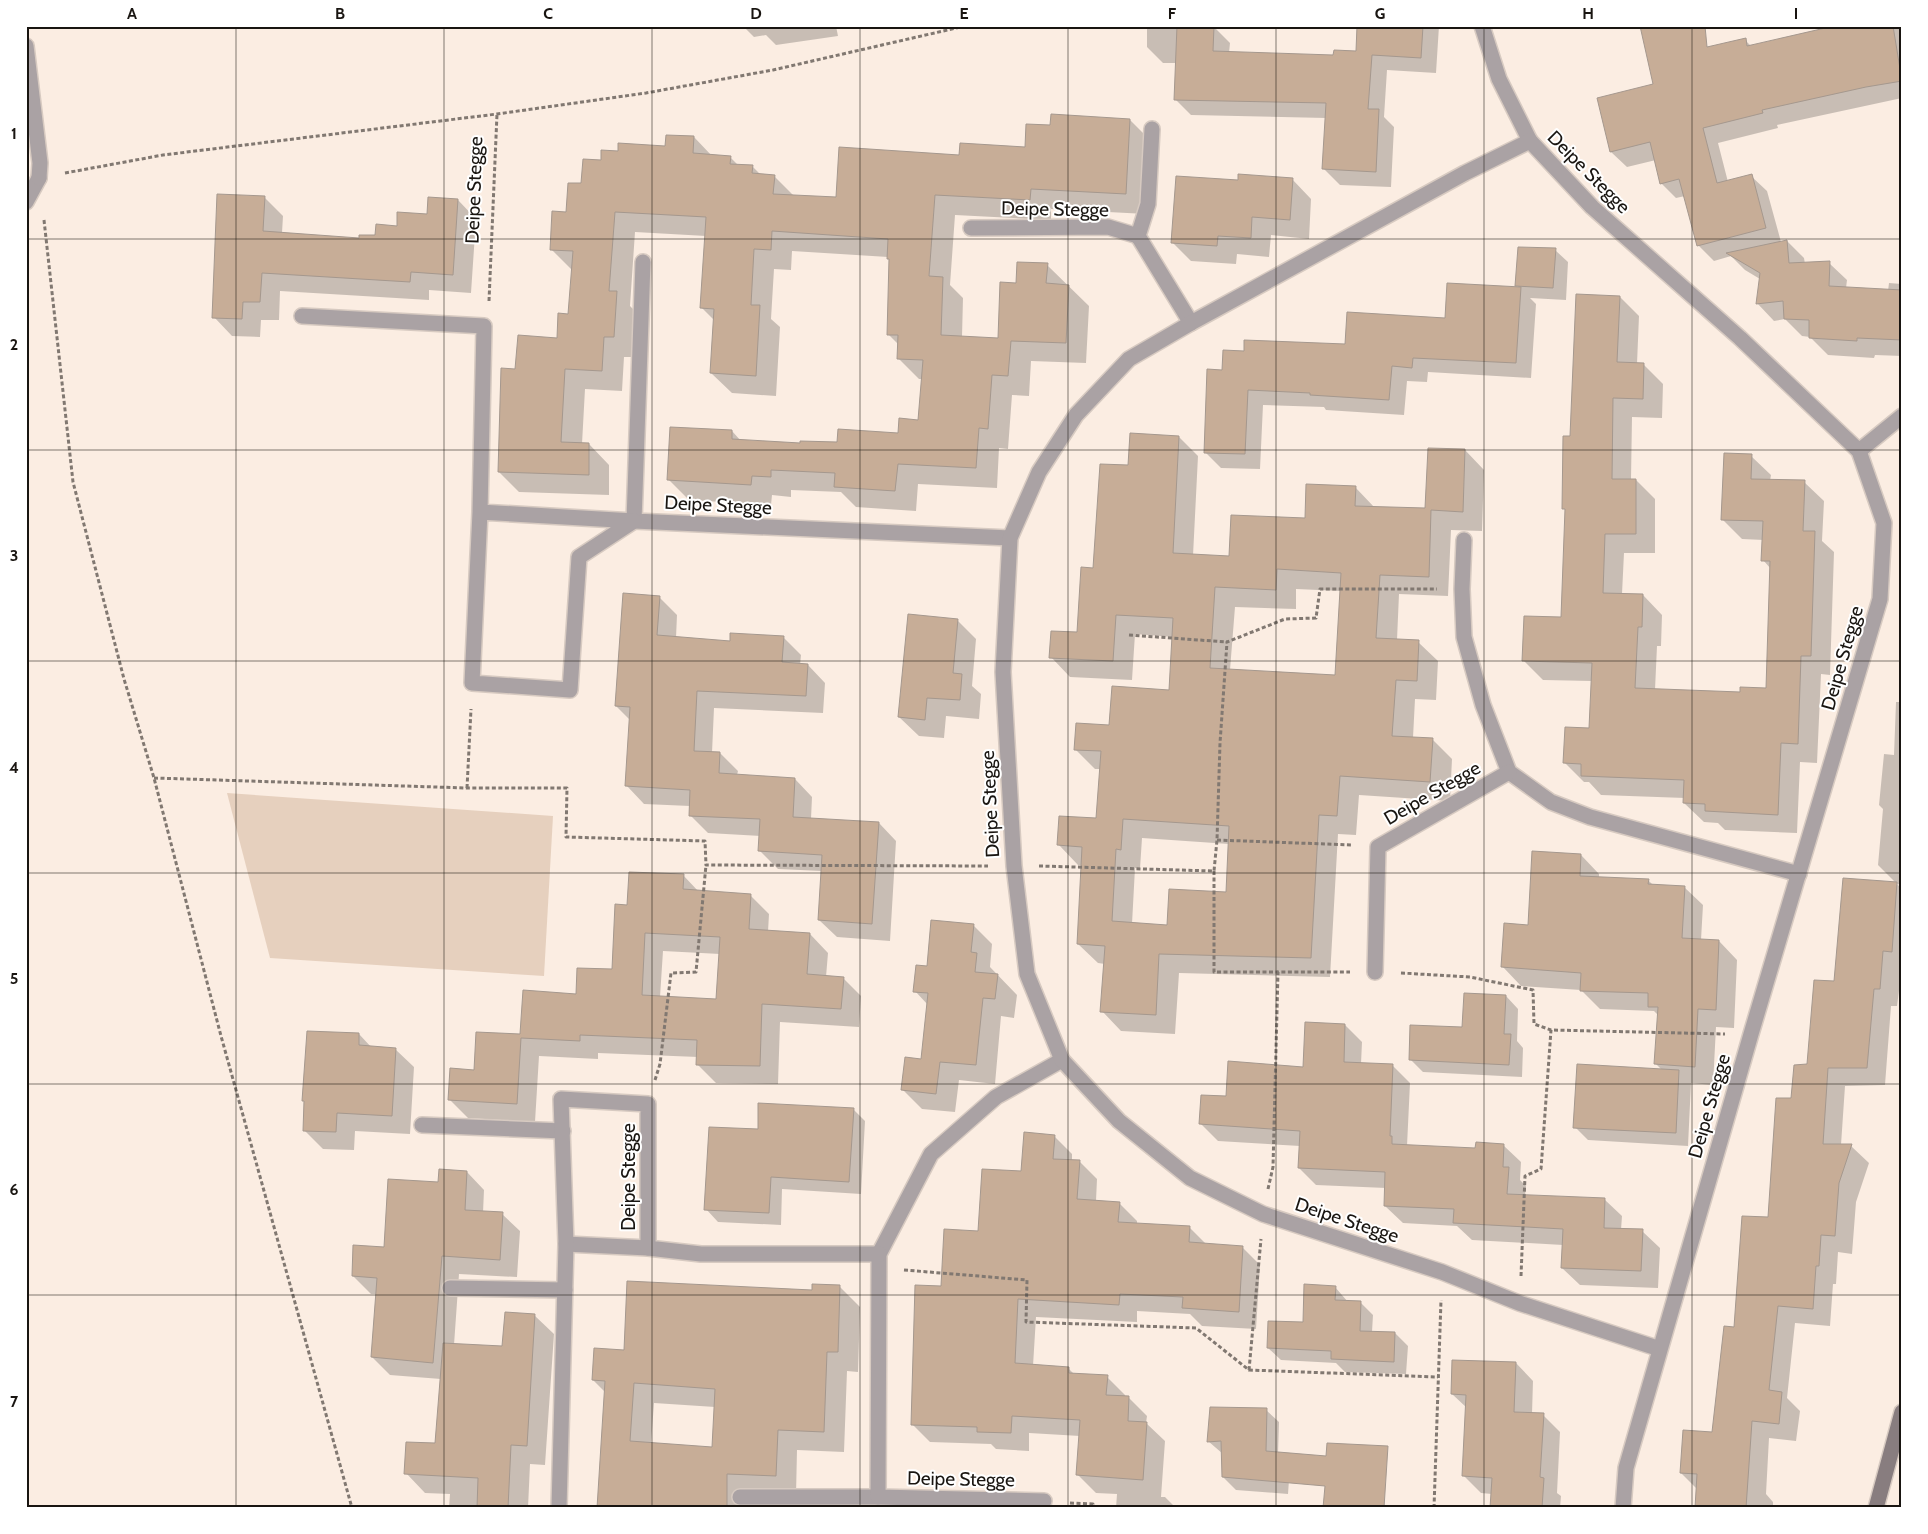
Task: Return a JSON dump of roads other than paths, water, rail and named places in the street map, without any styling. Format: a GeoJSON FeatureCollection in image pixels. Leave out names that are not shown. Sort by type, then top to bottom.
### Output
{"type":"FeatureCollection","features":[{"type":"Feature","properties":{"kind":"main road"},"geometry":{"type":"LineString","coordinates":[[1876,1508],[1902,1412]]}},
{"type":"Feature","properties":{"kind":"street"},"geometry":{"type":"LineString","coordinates":[[1482,26],[1499,79],[1530,141]]}},
{"type":"Feature","properties":{"kind":"street"},"geometry":{"type":"LineString","coordinates":[[26,46],[40,162],[39,178],[26,202]]}},
{"type":"Feature","properties":{"kind":"street"},"geometry":{"type":"LineString","coordinates":[[1152,129],[1148,204],[1138,236],[1191,323]]}},
{"type":"Feature","properties":{"kind":"street","name":"Deipe Stegge"},"geometry":{"type":"LineString","coordinates":[[1623,1508],[1626,1468],[1751,1034],[1880,599],[1884,523],[1858,451],[1740,338],[1592,207],[1530,141],[1465,173],[1129,359],[1076,415],[1039,472],[1010,538],[1002,672],[1014,866],[1027,974],[1062,1060],[1119,1121],[1190,1178],[1263,1214],[1442,1272],[1519,1303],[1660,1349]]}},
{"type":"Feature","properties":{"kind":"street","name":"Deipe Stegge"},"geometry":{"type":"LineString","coordinates":[[971,228],[1108,227],[1138,236]]}},
{"type":"Feature","properties":{"kind":"street"},"geometry":{"type":"LineString","coordinates":[[302,316],[484,326],[480,512],[472,683],[570,690],[579,557],[634,521],[643,262]]}},
{"type":"Feature","properties":{"kind":"street"},"geometry":{"type":"LineString","coordinates":[[1858,451],[1902,416]]}},
{"type":"Feature","properties":{"kind":"street","name":"Deipe Stegge"},"geometry":{"type":"LineString","coordinates":[[480,512],[1010,538]]}},
{"type":"Feature","properties":{"kind":"street","name":"Deipe Stegge"},"geometry":{"type":"LineString","coordinates":[[1464,540],[1462,589],[1464,637],[1483,705],[1509,772],[1550,802],[1590,817],[1799,874]]}},
{"type":"Feature","properties":{"kind":"street","name":"Deipe Stegge"},"geometry":{"type":"LineString","coordinates":[[1375,972],[1378,847],[1509,772]]}},
{"type":"Feature","properties":{"kind":"street"},"geometry":{"type":"LineString","coordinates":[[878,1497],[879,1254],[931,1154],[996,1097],[1062,1060]]}},
{"type":"Feature","properties":{"kind":"street","name":"Deipe Stegge"},"geometry":{"type":"LineString","coordinates":[[559,1508],[566,1244],[562,1100],[648,1104],[648,1248]]}},
{"type":"Feature","properties":{"kind":"street"},"geometry":{"type":"LineString","coordinates":[[422,1125],[563,1131]]}},
{"type":"Feature","properties":{"kind":"street","name":"Deipe Stegge"},"geometry":{"type":"LineString","coordinates":[[566,1244],[648,1248],[701,1254],[879,1254]]}},
{"type":"Feature","properties":{"kind":"street"},"geometry":{"type":"LineString","coordinates":[[450,1288],[565,1290]]}},
{"type":"Feature","properties":{"kind":"street","name":"Deipe Stegge"},"geometry":{"type":"LineString","coordinates":[[740,1497],[878,1497],[1044,1501]]}}]}
